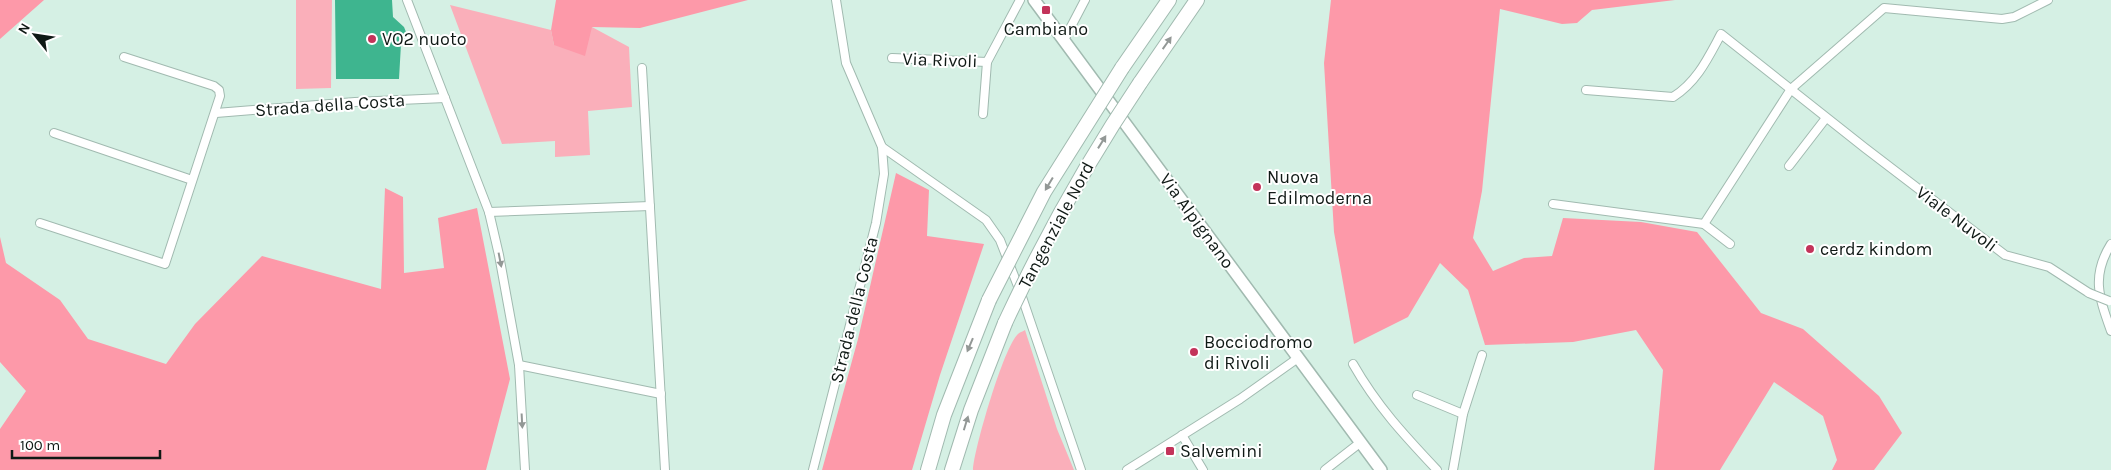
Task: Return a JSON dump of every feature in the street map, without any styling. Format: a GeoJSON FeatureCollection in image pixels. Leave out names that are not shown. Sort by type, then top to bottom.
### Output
{"type":"FeatureCollection","features":[{"type":"Feature","properties":{"kind":"highway","name":"Tangenziale Nord"},"geometry":{"type":"LineString","coordinates":[[928,470],[947,406],[990,300],[1044,192],[1122,68],[1169,0]]}},
{"type":"Feature","properties":{"kind":"highway","name":"Tangenziale Nord"},"geometry":{"type":"LineString","coordinates":[[952,470],[971,410],[1005,323],[1048,234],[1069,195],[1140,83],[1197,0]]}},
{"type":"Feature","properties":{"kind":"street","name":"Strada della Costa"},"geometry":{"type":"LineString","coordinates":[[813,470],[876,223],[884,174],[882,148],[846,62],[836,0]]}},
{"type":"Feature","properties":{"kind":"street","name":"Via Rivoli"},"geometry":{"type":"LineString","coordinates":[[983,114],[988,62],[1020,0]]}},
{"type":"Feature","properties":{"kind":"street","name":"Via Alpignano"},"geometry":{"type":"LineString","coordinates":[[1034,0],[1381,470]]}},
{"type":"Feature","properties":{"kind":"street"},"geometry":{"type":"LineString","coordinates":[[1064,40],[1085,0]]}},
{"type":"Feature","properties":{"kind":"street"},"geometry":{"type":"LineString","coordinates":[[1704,224],[1791,89],[1884,8],[2002,19],[2014,17],[2048,0]]}},
{"type":"Feature","properties":{"kind":"street"},"geometry":{"type":"LineString","coordinates":[[407,1],[489,212],[499,255],[519,365],[525,470]]}},
{"type":"Feature","properties":{"kind":"street","name":"Viale Nuvoli"},"geometry":{"type":"LineString","coordinates":[[1586,90],[1673,97],[1685,89],[1699,73],[1720,34],[2005,255],[2049,267],[2078,287],[2107,302]]}},
{"type":"Feature","properties":{"kind":"street"},"geometry":{"type":"LineString","coordinates":[[40,223],[165,264],[216,113],[220,96],[219,90],[214,86],[124,58]]}},
{"type":"Feature","properties":{"kind":"street","name":"Via Rivoli"},"geometry":{"type":"LineString","coordinates":[[892,58],[988,62]]}},
{"type":"Feature","properties":{"kind":"street"},"geometry":{"type":"LineString","coordinates":[[642,68],[665,470]]}},
{"type":"Feature","properties":{"kind":"street","name":"Strada della Costa"},"geometry":{"type":"LineString","coordinates":[[216,113],[355,102],[445,98]]}},
{"type":"Feature","properties":{"kind":"street"},"geometry":{"type":"LineString","coordinates":[[1790,166],[1826,118]]}},
{"type":"Feature","properties":{"kind":"street"},"geometry":{"type":"LineString","coordinates":[[54,134],[192,180]]}},
{"type":"Feature","properties":{"kind":"street"},"geometry":{"type":"LineString","coordinates":[[882,148],[970,207],[986,220],[1000,240],[1021,294],[1081,470]]}},
{"type":"Feature","properties":{"kind":"street"},"geometry":{"type":"LineString","coordinates":[[1553,204],[1704,224],[1730,244]]}},
{"type":"Feature","properties":{"kind":"street"},"geometry":{"type":"LineString","coordinates":[[489,212],[650,206]]}},
{"type":"Feature","properties":{"kind":"street"},"geometry":{"type":"LineString","coordinates":[[2111,244],[2101,260],[2099,287],[2107,302],[2111,331]]}},
{"type":"Feature","properties":{"kind":"street"},"geometry":{"type":"LineString","coordinates":[[1453,470],[1463,414],[1482,355]]}},
{"type":"Feature","properties":{"kind":"street"},"geometry":{"type":"LineString","coordinates":[[1128,470],[1254,390],[1298,358]]}},
{"type":"Feature","properties":{"kind":"street"},"geometry":{"type":"LineString","coordinates":[[1353,364],[1370,393],[1394,423],[1437,470]]}},
{"type":"Feature","properties":{"kind":"street"},"geometry":{"type":"LineString","coordinates":[[519,365],[661,394]]}},
{"type":"Feature","properties":{"kind":"street"},"geometry":{"type":"LineString","coordinates":[[1417,395],[1463,414]]}},
{"type":"Feature","properties":{"kind":"street"},"geometry":{"type":"LineString","coordinates":[[1182,436],[1203,470]]}},
{"type":"Feature","properties":{"kind":"street"},"geometry":{"type":"LineString","coordinates":[[1326,470],[1360,442]]}},
{"type":"Feature","properties":{"kind":"shaded area"},"geometry":{"type":"Polygon","coordinates":[[[0,0],[44,0],[0,39],[0,0]]]}},
{"type":"Feature","properties":{"kind":"shaded area"},"geometry":{"type":"Polygon","coordinates":[[[296,0],[332,0],[331,88],[296,89],[296,0]]]}},
{"type":"Feature","properties":{"kind":"shaded area","name":"VO2 nuoto"},"geometry":{"type":"Polygon","coordinates":[[[335,0],[392,0],[393,17],[404,27],[408,37],[401,44],[399,79],[336,79],[335,0]]]}},
{"type":"Feature","properties":{"kind":"shaded area"},"geometry":{"type":"Polygon","coordinates":[[[556,0],[748,0],[640,28],[592,27],[585,56],[554,45],[551,30],[556,0]]]}},
{"type":"Feature","properties":{"kind":"shaded area"},"geometry":{"type":"Polygon","coordinates":[[[1331,0],[1675,0],[1592,10],[1577,23],[1562,24],[1500,9],[1482,191],[1473,238],[1493,271],[1524,258],[1552,256],[1563,218],[1641,222],[1697,232],[1761,313],[1803,329],[1879,396],[1902,433],[1874,470],[1832,470],[1837,460],[1823,416],[1774,382],[1720,470],[1654,470],[1663,370],[1636,330],[1573,342],[1485,345],[1468,290],[1440,263],[1408,317],[1354,344],[1334,232],[1324,63],[1331,0]]]}},
{"type":"Feature","properties":{"kind":"shaded area"},"geometry":{"type":"Polygon","coordinates":[[[450,5],[551,30],[554,45],[592,27],[629,47],[632,107],[588,111],[590,155],[555,157],[555,141],[502,144],[450,5]]]}},
{"type":"Feature","properties":{"kind":"shaded area"},"geometry":{"type":"Polygon","coordinates":[[[896,173],[929,190],[927,236],[984,244],[940,375],[912,470],[822,470],[858,339],[896,173]]]}},
{"type":"Feature","properties":{"kind":"shaded area"},"geometry":{"type":"Polygon","coordinates":[[[385,188],[403,197],[404,273],[444,268],[438,218],[477,208],[510,379],[486,470],[0,470],[0,429],[26,391],[0,362],[0,237],[6,263],[60,300],[88,339],[166,364],[195,324],[262,256],[381,289],[385,188]]]}},
{"type":"Feature","properties":{"kind":"shaded area"},"geometry":{"type":"Polygon","coordinates":[[[1025,330],[1057,429],[1074,470],[973,470],[984,421],[1005,357],[1012,342],[1018,334],[1025,330]]]}},
{"type":"Feature","properties":{"kind":"place","name":"Cambiano"},"geometry":{"type":"Point","coordinates":[1046,10]}},
{"type":"Feature","properties":{"kind":"place","name":"VO2 nuoto"},"geometry":{"type":"Point","coordinates":[372,39]}},
{"type":"Feature","properties":{"kind":"place","name":"Nuova Edilmoderna"},"geometry":{"type":"Point","coordinates":[1257,187]}},
{"type":"Feature","properties":{"kind":"place","name":"cerdz kindom"},"geometry":{"type":"Point","coordinates":[1810,249]}},
{"type":"Feature","properties":{"kind":"place","name":"Bocciodromo di Rivoli"},"geometry":{"type":"Point","coordinates":[1194,352]}},
{"type":"Feature","properties":{"kind":"place","name":"Salvemini"},"geometry":{"type":"Point","coordinates":[1170,451]}}]}
